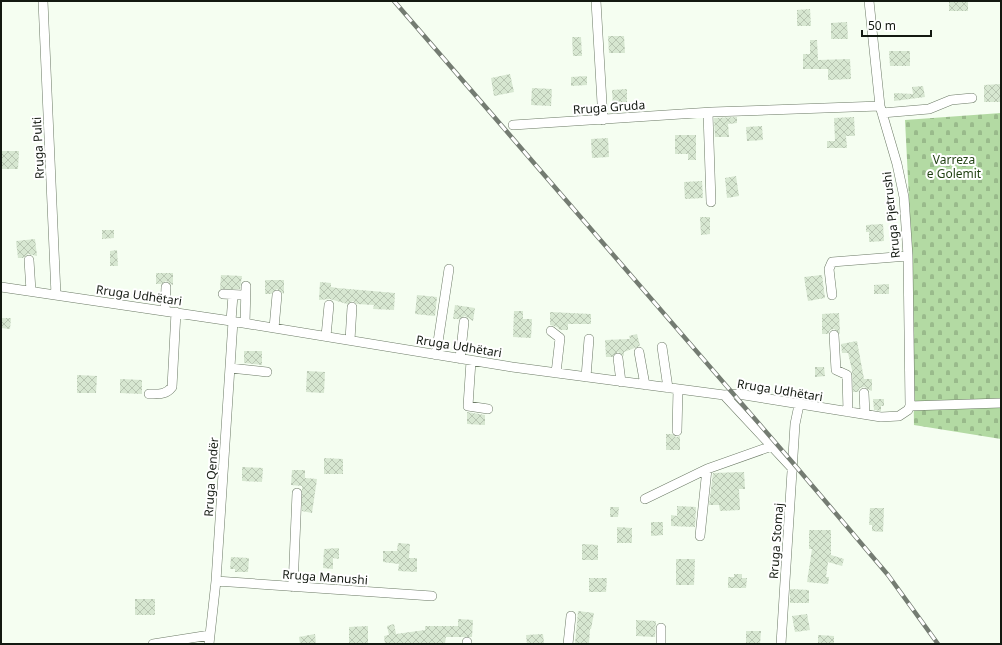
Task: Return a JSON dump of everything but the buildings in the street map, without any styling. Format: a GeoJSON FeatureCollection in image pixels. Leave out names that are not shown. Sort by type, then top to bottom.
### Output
{"type":"FeatureCollection","features":[{"type":"Feature","properties":{"kind":"street","name":"Rruga Pulti"},"geometry":{"type":"LineString","coordinates":[[43,1],[56,295]]}},
{"type":"Feature","properties":{"kind":"street"},"geometry":{"type":"LineString","coordinates":[[596,1],[603,120]]}},
{"type":"Feature","properties":{"kind":"street","name":"Rruga Pjetrushi"},"geometry":{"type":"LineString","coordinates":[[869,1],[881,110],[897,164],[904,197],[908,256],[912,406]]}},
{"type":"Feature","properties":{"kind":"street","name":"Rruga Gruda"},"geometry":{"type":"LineString","coordinates":[[513,126],[708,113],[929,109],[951,100],[972,98]]}},
{"type":"Feature","properties":{"kind":"street"},"geometry":{"type":"LineString","coordinates":[[708,113],[711,202]]}},
{"type":"Feature","properties":{"kind":"street"},"geometry":{"type":"LineString","coordinates":[[832,295],[829,269],[832,262],[908,256]]}},
{"type":"Feature","properties":{"kind":"street"},"geometry":{"type":"LineString","coordinates":[[29,260],[31,291]]}},
{"type":"Feature","properties":{"kind":"street"},"geometry":{"type":"LineString","coordinates":[[436,355],[449,269]]}},
{"type":"Feature","properties":{"kind":"street","name":"Rruga Udhëtari"},"geometry":{"type":"LineString","coordinates":[[1,286],[176,312],[460,359],[668,388],[724,395],[738,394],[848,412],[893,417],[905,413],[912,406]]}},
{"type":"Feature","properties":{"kind":"street"},"geometry":{"type":"LineString","coordinates":[[245,323],[246,286]]}},
{"type":"Feature","properties":{"kind":"street"},"geometry":{"type":"LineString","coordinates":[[165,311],[166,287]]}},
{"type":"Feature","properties":{"kind":"street","name":"Rruga Qendër"},"geometry":{"type":"LineString","coordinates":[[153,644],[210,639],[216,581],[230,368],[233,295]]}},
{"type":"Feature","properties":{"kind":"street"},"geometry":{"type":"LineString","coordinates":[[274,328],[277,295]]}},
{"type":"Feature","properties":{"kind":"street"},"geometry":{"type":"LineString","coordinates":[[326,336],[329,305]]}},
{"type":"Feature","properties":{"kind":"street"},"geometry":{"type":"LineString","coordinates":[[350,340],[352,307]]}},
{"type":"Feature","properties":{"kind":"street"},"geometry":{"type":"LineString","coordinates":[[149,394],[164,394],[172,387],[176,312]]}},
{"type":"Feature","properties":{"kind":"street"},"geometry":{"type":"LineString","coordinates":[[460,359],[464,322]]}},
{"type":"Feature","properties":{"kind":"street"},"geometry":{"type":"LineString","coordinates":[[551,331],[560,338],[556,373]]}},
{"type":"Feature","properties":{"kind":"street"},"geometry":{"type":"LineString","coordinates":[[834,335],[836,370],[847,375],[848,412]]}},
{"type":"Feature","properties":{"kind":"street"},"geometry":{"type":"LineString","coordinates":[[586,377],[589,339]]}},
{"type":"Feature","properties":{"kind":"street"},"geometry":{"type":"LineString","coordinates":[[662,347],[668,388]]}},
{"type":"Feature","properties":{"kind":"street"},"geometry":{"type":"LineString","coordinates":[[639,352],[645,385]]}},
{"type":"Feature","properties":{"kind":"street"},"geometry":{"type":"LineString","coordinates":[[618,358],[621,382]]}},
{"type":"Feature","properties":{"kind":"street"},"geometry":{"type":"LineString","coordinates":[[471,360],[468,406],[488,409]]}},
{"type":"Feature","properties":{"kind":"street"},"geometry":{"type":"LineString","coordinates":[[230,368],[267,372]]}},
{"type":"Feature","properties":{"kind":"street"},"geometry":{"type":"LineString","coordinates":[[677,431],[678,389]]}},
{"type":"Feature","properties":{"kind":"street"},"geometry":{"type":"LineString","coordinates":[[864,393],[865,414]]}},
{"type":"Feature","properties":{"kind":"street"},"geometry":{"type":"LineString","coordinates":[[724,395],[793,469]]}},
{"type":"Feature","properties":{"kind":"street"},"geometry":{"type":"LineString","coordinates":[[912,406],[1001,403]]}},
{"type":"Feature","properties":{"kind":"street","name":"Rruga Stomaj"},"geometry":{"type":"LineString","coordinates":[[781,644],[795,424],[799,405]]}},
{"type":"Feature","properties":{"kind":"street"},"geometry":{"type":"LineString","coordinates":[[645,499],[706,469],[772,446]]}},
{"type":"Feature","properties":{"kind":"street"},"geometry":{"type":"LineString","coordinates":[[700,536],[706,469]]}},
{"type":"Feature","properties":{"kind":"street"},"geometry":{"type":"LineString","coordinates":[[293,587],[297,493]]}},
{"type":"Feature","properties":{"kind":"street","name":"Rruga Manushi"},"geometry":{"type":"LineString","coordinates":[[216,581],[432,596]]}},
{"type":"Feature","properties":{"kind":"street"},"geometry":{"type":"LineString","coordinates":[[568,644],[571,616]]}},
{"type":"Feature","properties":{"kind":"street"},"geometry":{"type":"LineString","coordinates":[[661,644],[662,628]]}},
{"type":"Feature","properties":{"kind":"green space","name":"Varreza e Golemit"},"geometry":{"type":"Polygon","coordinates":[[[1001,113],[1001,439],[914,425],[911,238],[905,120],[1001,113]]]}},
{"type":"Feature","properties":{"kind":"railway"},"geometry":{"type":"LineString","coordinates":[[394,1],[888,575],[938,644]]}}]}
